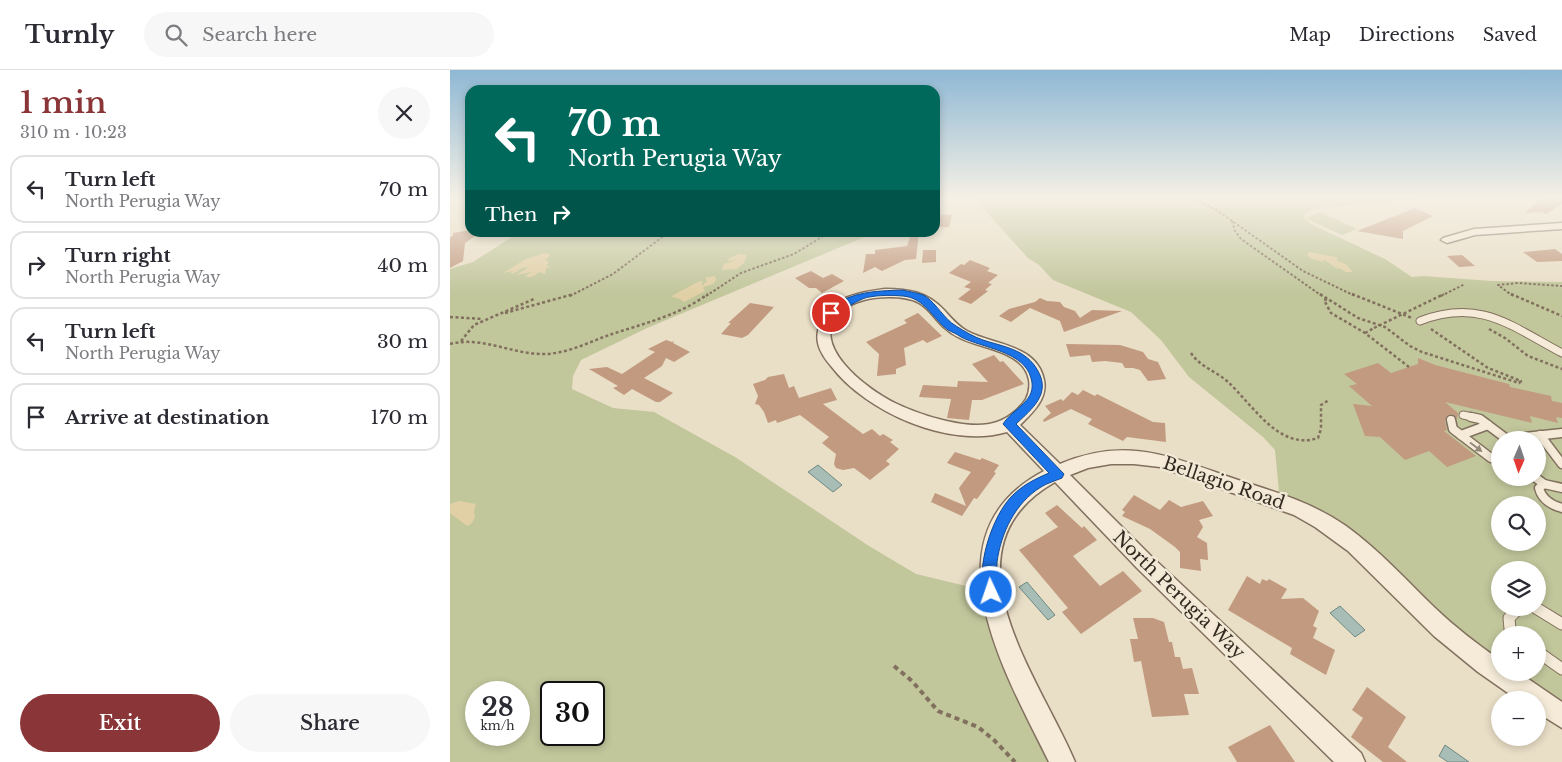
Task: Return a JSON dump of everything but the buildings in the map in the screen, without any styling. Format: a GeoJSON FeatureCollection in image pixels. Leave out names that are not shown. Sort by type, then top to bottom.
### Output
{"type":"FeatureCollection","features":[{"type":"Feature","properties":{"kind":"street"},"geometry":{"type":"LineString","coordinates":[[1447,240],[1474,232],[1514,229]]}},
{"type":"Feature","properties":{"kind":"street"},"geometry":{"type":"LineString","coordinates":[[903,293],[922,298],[950,327],[965,335],[1017,354],[1030,365],[1037,378],[1037,394],[1029,405],[1008,424],[985,430],[961,430],[907,416],[872,397],[841,371],[824,344],[824,332],[831,313],[847,302],[867,294],[903,293]]}},
{"type":"Feature","properties":{"kind":"street","name":"North Perugia Way"},"geometry":{"type":"LineString","coordinates":[[1008,424],[1144,562],[1352,762]]}},
{"type":"Feature","properties":{"kind":"street","name":"Bellagio Road"},"geometry":{"type":"LineString","coordinates":[[1062,762],[1005,645],[991,592],[990,564],[995,540],[1016,500],[1036,484],[1087,461],[1108,458],[1136,457],[1158,460],[1263,494],[1321,520],[1345,537],[1382,569],[1443,630],[1473,654],[1562,716]]}},
{"type":"Feature","properties":{"kind":"lane"},"geometry":{"type":"LineString","coordinates":[[1420,321],[1435,313],[1486,314],[1562,353]]}},
{"type":"Feature","properties":{"kind":"lane"},"geometry":{"type":"LineString","coordinates":[[1463,415],[1480,419],[1496,431]]}},
{"type":"Feature","properties":{"kind":"lane"},"geometry":{"type":"LineString","coordinates":[[1451,420],[1453,429],[1491,458]]}},
{"type":"Feature","properties":{"kind":"lane"},"geometry":{"type":"LineString","coordinates":[[1461,435],[1488,425]]}},
{"type":"Feature","properties":{"kind":"lane"},"geometry":{"type":"LineString","coordinates":[[1546,434],[1562,433]]}},
{"type":"Feature","properties":{"kind":"lane"},"geometry":{"type":"LineString","coordinates":[[1546,443],[1562,464]]}},
{"type":"Feature","properties":{"kind":"lane"},"geometry":{"type":"LineString","coordinates":[[1546,484],[1562,488]]}},
{"type":"Feature","properties":{"kind":"lane"},"geometry":{"type":"LineString","coordinates":[[1542,486],[1539,488],[1541,496],[1551,504],[1562,508]]}},
{"type":"Feature","properties":{"kind":"lane"},"geometry":{"type":"LineString","coordinates":[[1546,614],[1562,624]]}},
{"type":"Feature","properties":{"kind":"lane"},"geometry":{"type":"LineString","coordinates":[[1546,658],[1562,669]]}},
{"type":"Feature","properties":{"kind":"path"},"geometry":{"type":"LineString","coordinates":[[1233,229],[1241,239],[1327,299],[1358,318],[1385,327],[1410,346],[1422,352],[1457,362],[1502,379],[1519,383],[1521,381],[1488,368],[1420,321],[1383,305],[1342,292],[1274,252],[1244,229]]}},
{"type":"Feature","properties":{"kind":"path"},"geometry":{"type":"LineString","coordinates":[[505,313],[553,302],[588,288],[613,274],[662,237]]}},
{"type":"Feature","properties":{"kind":"path"},"geometry":{"type":"LineString","coordinates":[[450,344],[461,341],[501,344],[539,354],[558,354],[662,317],[700,300],[720,285],[741,273],[794,254],[822,237]]}},
{"type":"Feature","properties":{"kind":"path"},"geometry":{"type":"LineString","coordinates":[[1562,286],[1510,282],[1498,285],[1516,298],[1562,316]]}},
{"type":"Feature","properties":{"kind":"path"},"geometry":{"type":"LineString","coordinates":[[1365,333],[1464,284]]}},
{"type":"Feature","properties":{"kind":"path"},"geometry":{"type":"LineString","coordinates":[[461,341],[475,324],[505,313],[534,299]]}},
{"type":"Feature","properties":{"kind":"path"},"geometry":{"type":"LineString","coordinates":[[1327,299],[1324,300],[1331,313],[1365,333],[1409,368]]}},
{"type":"Feature","properties":{"kind":"path"},"geometry":{"type":"LineString","coordinates":[[450,317],[488,319]]}},
{"type":"Feature","properties":{"kind":"path"},"geometry":{"type":"LineString","coordinates":[[1484,326],[1505,338],[1528,356],[1562,369]]}},
{"type":"Feature","properties":{"kind":"path"},"geometry":{"type":"LineString","coordinates":[[1191,353],[1200,365],[1226,380],[1278,432],[1293,441],[1306,442],[1318,438],[1321,429],[1322,405],[1329,400]]}},
{"type":"Feature","properties":{"kind":"path"},"geometry":{"type":"LineString","coordinates":[[894,666],[912,681],[938,711],[978,727],[994,740],[1015,762]]}},
{"type":"Feature","properties":{"kind":"green space"},"geometry":{"type":"Polygon","coordinates":[[[1002,229],[1322,229],[1385,259],[1412,277],[1562,282],[1562,716],[1546,705],[1546,691],[1527,691],[1513,681],[1546,681],[1546,626],[1491,626],[1491,666],[1473,653],[1383,569],[1280,502],[1275,450],[1263,437],[1189,377],[1161,340],[1131,312],[1053,280],[1039,265],[1028,258],[1002,229]]]}},
{"type":"Feature","properties":{"kind":"green space"},"geometry":{"type":"Polygon","coordinates":[[[1330,229],[1356,229],[1342,235],[1330,229]]]}},
{"type":"Feature","properties":{"kind":"green space"},"geometry":{"type":"Polygon","coordinates":[[[512,237],[864,237],[647,328],[581,360],[573,376],[572,389],[613,408],[654,412],[735,457],[869,546],[916,574],[991,592],[1054,762],[450,762],[450,269],[473,262],[512,237]]]}},
{"type":"Feature","properties":{"kind":"sand"},"geometry":{"type":"Polygon","coordinates":[[[1309,252],[1336,257],[1337,261],[1346,264],[1353,272],[1337,269],[1325,260],[1323,262],[1312,259],[1307,255],[1309,252]]]}},
{"type":"Feature","properties":{"kind":"sand"},"geometry":{"type":"Polygon","coordinates":[[[545,253],[551,255],[545,260],[549,262],[546,266],[551,266],[546,269],[545,274],[539,272],[533,276],[525,276],[532,272],[516,275],[529,267],[522,268],[513,274],[510,273],[514,271],[503,273],[526,259],[545,253]]]}},
{"type":"Feature","properties":{"kind":"sand"},"geometry":{"type":"Polygon","coordinates":[[[739,254],[747,255],[744,263],[737,269],[722,270],[724,264],[737,260],[727,261],[731,257],[739,254]]]}},
{"type":"Feature","properties":{"kind":"sand"},"geometry":{"type":"Polygon","coordinates":[[[715,276],[715,279],[717,279],[713,284],[703,287],[705,291],[684,302],[678,298],[671,297],[701,281],[703,282],[701,285],[703,285],[707,281],[705,278],[715,276]]]}},
{"type":"Feature","properties":{"kind":"sand"},"geometry":{"type":"Polygon","coordinates":[[[459,501],[476,504],[475,517],[472,523],[467,526],[450,513],[450,504],[459,501]]]}},
{"type":"Feature","properties":{"kind":"water"},"geometry":{"type":"Polygon","coordinates":[[[818,465],[842,485],[833,492],[808,472],[818,465]]]}},
{"type":"Feature","properties":{"kind":"water"},"geometry":{"type":"Polygon","coordinates":[[[1027,582],[1055,615],[1048,620],[1019,587],[1027,582]]]}},
{"type":"Feature","properties":{"kind":"water"},"geometry":{"type":"Polygon","coordinates":[[[1340,606],[1365,630],[1355,637],[1330,613],[1340,606]]]}},
{"type":"Feature","properties":{"kind":"water"},"geometry":{"type":"Polygon","coordinates":[[[1445,745],[1469,762],[1448,762],[1439,756],[1445,745]]]}},
{"type":"Feature","properties":{"kind":"route"},"geometry":{"type":"LineString","coordinates":[[831,313],[847,302],[867,294],[903,293],[922,298],[932,306],[950,327],[978,342],[1000,347],[1017,354],[1030,365],[1037,378],[1037,394],[1029,405],[1008,424],[1058,474],[1036,484],[1016,500],[1004,520],[995,540],[990,564],[991,592]]}}]}
